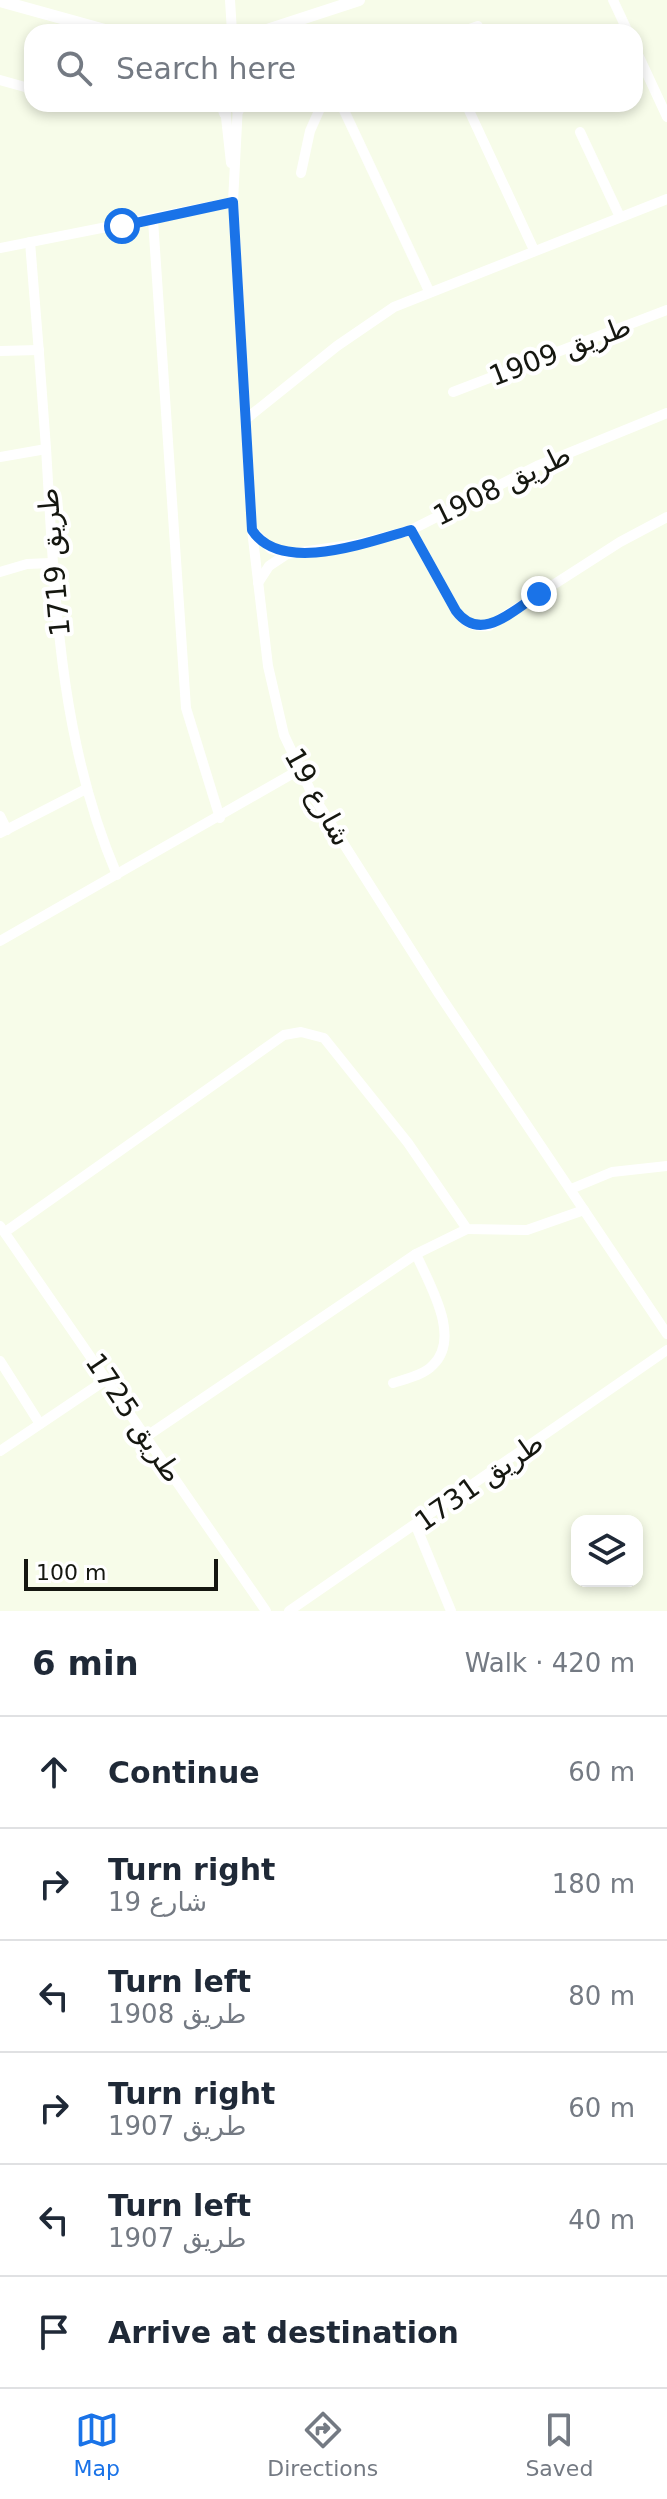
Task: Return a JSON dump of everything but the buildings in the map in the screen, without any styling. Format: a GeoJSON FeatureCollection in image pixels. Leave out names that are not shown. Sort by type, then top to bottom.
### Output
{"type":"FeatureCollection","features":[{"type":"Feature","properties":{"kind":"street"},"geometry":{"type":"LineString","coordinates":[[230,0],[232,24]]}},
{"type":"Feature","properties":{"kind":"street"},"geometry":{"type":"LineString","coordinates":[[287,24],[358,0]]}},
{"type":"Feature","properties":{"kind":"street"},"geometry":{"type":"LineString","coordinates":[[613,0],[624,24]]}},
{"type":"Feature","properties":{"kind":"street"},"geometry":{"type":"LineString","coordinates":[[0,1],[83,24]]}},
{"type":"Feature","properties":{"kind":"street"},"geometry":{"type":"LineString","coordinates":[[643,65],[667,117]]}},
{"type":"Feature","properties":{"kind":"street"},"geometry":{"type":"LineString","coordinates":[[0,80],[24,87]]}},
{"type":"Feature","properties":{"kind":"street","name":"شارع 19"},"geometry":{"type":"LineString","coordinates":[[231,112],[233,202],[252,530],[276,709],[299,770],[439,994],[667,1334]]}},
{"type":"Feature","properties":{"kind":"street"},"geometry":{"type":"LineString","coordinates":[[301,173],[310,131],[318,112]]}},
{"type":"Feature","properties":{"kind":"street"},"geometry":{"type":"LineString","coordinates":[[345,112],[429,291]]}},
{"type":"Feature","properties":{"kind":"street"},"geometry":{"type":"LineString","coordinates":[[470,112],[534,250]]}},
{"type":"Feature","properties":{"kind":"street"},"geometry":{"type":"LineString","coordinates":[[580,132],[620,217]]}},
{"type":"Feature","properties":{"kind":"street"},"geometry":{"type":"LineString","coordinates":[[246,419],[369,322],[429,291],[667,199]]}},
{"type":"Feature","properties":{"kind":"street"},"geometry":{"type":"LineString","coordinates":[[0,248],[233,202]]}},
{"type":"Feature","properties":{"kind":"street"},"geometry":{"type":"LineString","coordinates":[[153,220],[185,694],[220,818]]}},
{"type":"Feature","properties":{"kind":"street","name":"طريق 1719"},"geometry":{"type":"LineString","coordinates":[[30,242],[46,449],[51,563],[72,736],[84,790],[117,875]]}},
{"type":"Feature","properties":{"kind":"street","name":"طريق 1909"},"geometry":{"type":"LineString","coordinates":[[453,392],[667,310]]}},
{"type":"Feature","properties":{"kind":"street"},"geometry":{"type":"LineString","coordinates":[[0,351],[39,350]]}},
{"type":"Feature","properties":{"kind":"street","name":"طريق 1908"},"geometry":{"type":"LineString","coordinates":[[287,554],[357,544],[411,530],[537,466],[667,413]]}},
{"type":"Feature","properties":{"kind":"street"},"geometry":{"type":"LineString","coordinates":[[0,457],[46,449]]}},
{"type":"Feature","properties":{"kind":"street"},"geometry":{"type":"LineString","coordinates":[[411,530],[456,611],[464,622],[476,627],[489,626],[620,542],[667,517]]}},
{"type":"Feature","properties":{"kind":"street"},"geometry":{"type":"LineString","coordinates":[[252,530],[271,549],[287,554]]}},
{"type":"Feature","properties":{"kind":"street"},"geometry":{"type":"LineString","coordinates":[[258,583],[269,566],[287,554]]}},
{"type":"Feature","properties":{"kind":"street"},"geometry":{"type":"LineString","coordinates":[[0,572],[27,564],[51,563]]}},
{"type":"Feature","properties":{"kind":"street"},"geometry":{"type":"LineString","coordinates":[[0,941],[220,818],[299,770]]}},
{"type":"Feature","properties":{"kind":"street"},"geometry":{"type":"LineString","coordinates":[[0,816],[4,832],[84,790]]}},
{"type":"Feature","properties":{"kind":"street"},"geometry":{"type":"LineString","coordinates":[[2,1229],[284,1035],[301,1032],[324,1038],[400,1132],[467,1229]]}},
{"type":"Feature","properties":{"kind":"street"},"geometry":{"type":"LineString","coordinates":[[571,1189],[612,1172],[667,1166]]}},
{"type":"Feature","properties":{"kind":"street"},"geometry":{"type":"LineString","coordinates":[[147,1436],[416,1254],[467,1229],[527,1230],[584,1210]]}},
{"type":"Feature","properties":{"kind":"street","name":"طريق 1725"},"geometry":{"type":"LineString","coordinates":[[2,1229],[266,1611]]}},
{"type":"Feature","properties":{"kind":"street"},"geometry":{"type":"LineString","coordinates":[[393,1383],[431,1368],[443,1353],[444,1325],[416,1254]]}},
{"type":"Feature","properties":{"kind":"street","name":"طريق 1731"},"geometry":{"type":"LineString","coordinates":[[289,1611],[667,1350]]}},
{"type":"Feature","properties":{"kind":"street"},"geometry":{"type":"LineString","coordinates":[[0,1361],[40,1424]]}},
{"type":"Feature","properties":{"kind":"street"},"geometry":{"type":"LineString","coordinates":[[0,1451],[107,1379]]}},
{"type":"Feature","properties":{"kind":"street"},"geometry":{"type":"LineString","coordinates":[[416,1526],[451,1611]]}},
{"type":"Feature","properties":{"kind":"route"},"geometry":{"type":"LineString","coordinates":[[122,226],[233,202],[252,530],[263,544],[287,554],[321,551],[411,530],[456,611],[464,622],[476,627],[489,626],[539,594]]}}]}
